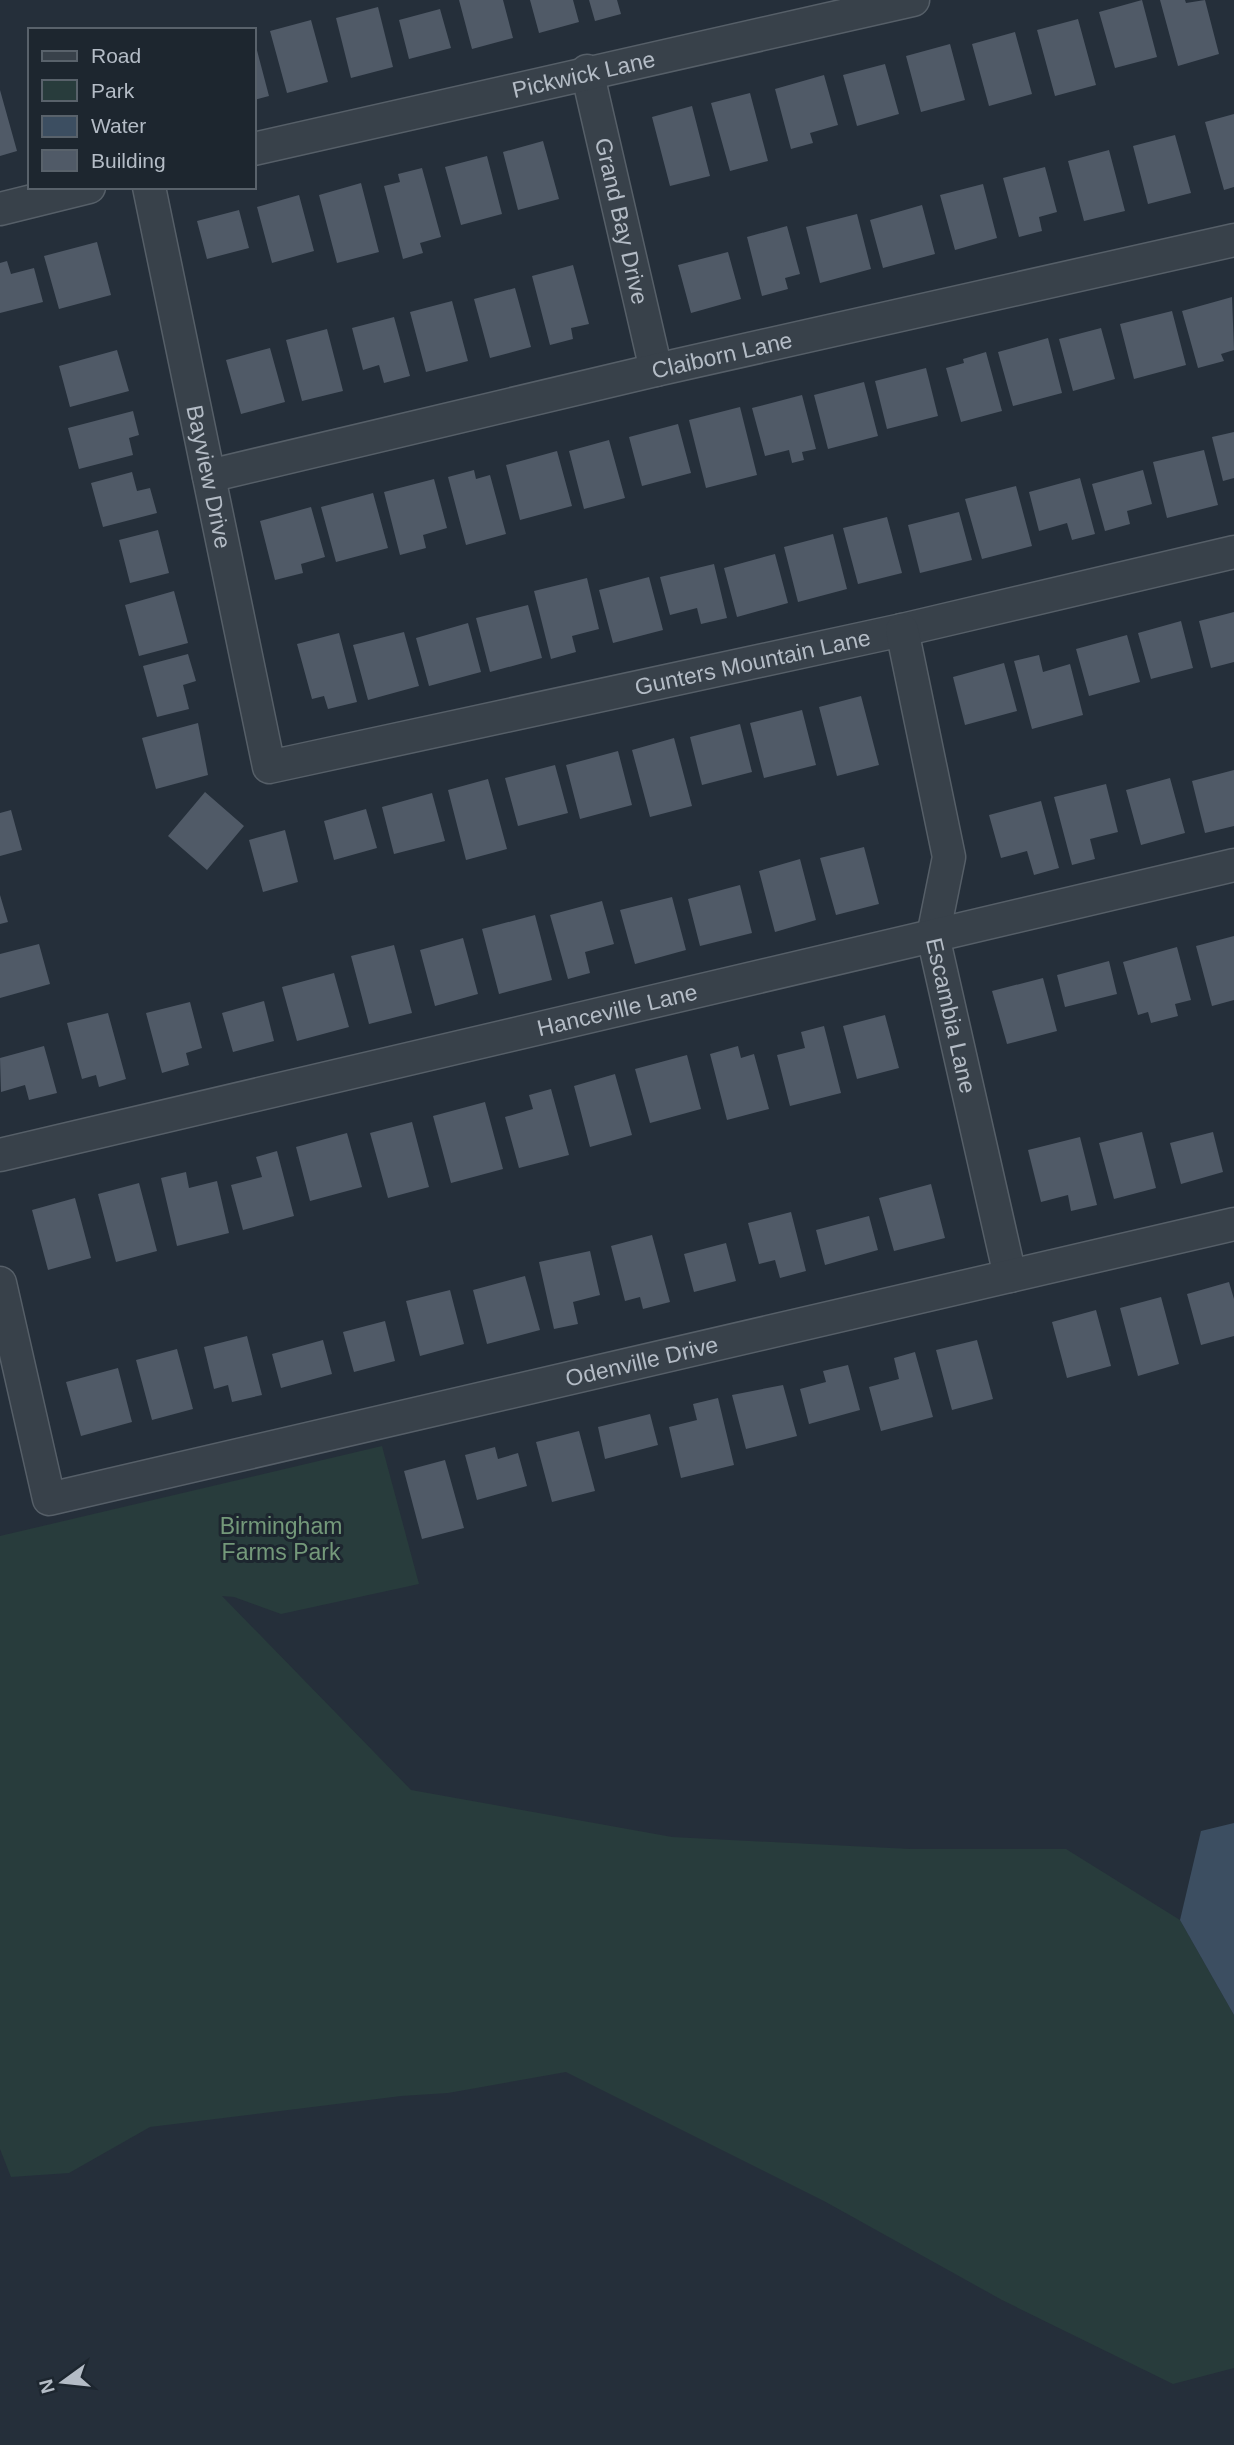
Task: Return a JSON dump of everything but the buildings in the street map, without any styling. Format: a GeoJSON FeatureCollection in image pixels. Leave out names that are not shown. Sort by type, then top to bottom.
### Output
{"type":"FeatureCollection","features":[{"type":"Feature","properties":{"kind":"street","name":"Pickwick Lane"},"geometry":{"type":"LineString","coordinates":[[256,149],[587,71],[913,0]]}},
{"type":"Feature","properties":{"kind":"street","name":"Grand Bay Drive"},"geometry":{"type":"LineString","coordinates":[[587,71],[656,370]]}},
{"type":"Feature","properties":{"kind":"street"},"geometry":{"type":"LineString","coordinates":[[0,209],[81,189]]}},
{"type":"Feature","properties":{"kind":"street","name":"Bayview Drive"},"geometry":{"type":"LineString","coordinates":[[149,189],[269,767]]}},
{"type":"Feature","properties":{"kind":"street","name":"Claiborn Lane"},"geometry":{"type":"LineString","coordinates":[[209,476],[656,370],[1234,240]]}},
{"type":"Feature","properties":{"kind":"street","name":"Gunters Mountain Lane"},"geometry":{"type":"LineString","coordinates":[[269,767],[902,629],[1234,552]]}},
{"type":"Feature","properties":{"kind":"street","name":"Escambia Lane"},"geometry":{"type":"LineString","coordinates":[[902,629],[949,857],[933,936],[1010,1276]]}},
{"type":"Feature","properties":{"kind":"street","name":"Hanceville Lane"},"geometry":{"type":"LineString","coordinates":[[0,1155],[1234,865]]}},
{"type":"Feature","properties":{"kind":"street","name":"Odenville Drive"},"geometry":{"type":"LineString","coordinates":[[0,1283],[49,1499],[1234,1224]]}},
{"type":"Feature","properties":{"kind":"green space","name":"Birmingham Farms Park"},"geometry":{"type":"Polygon","coordinates":[[[382,1446],[419,1584],[281,1614],[234,1597],[222,1596],[411,1790],[672,1837],[910,1849],[1066,1849],[1180,1920],[1234,2015],[1234,2368],[1173,2384],[1002,2300],[824,2201],[566,2072],[448,2093],[401,2096],[150,2127],[69,2173],[11,2177],[0,2149],[0,1536],[382,1446]]]}},
{"type":"Feature","properties":{"kind":"water"},"geometry":{"type":"Polygon","coordinates":[[[1234,1823],[1234,2015],[1180,1920],[1201,1831],[1234,1823]]]}}]}
